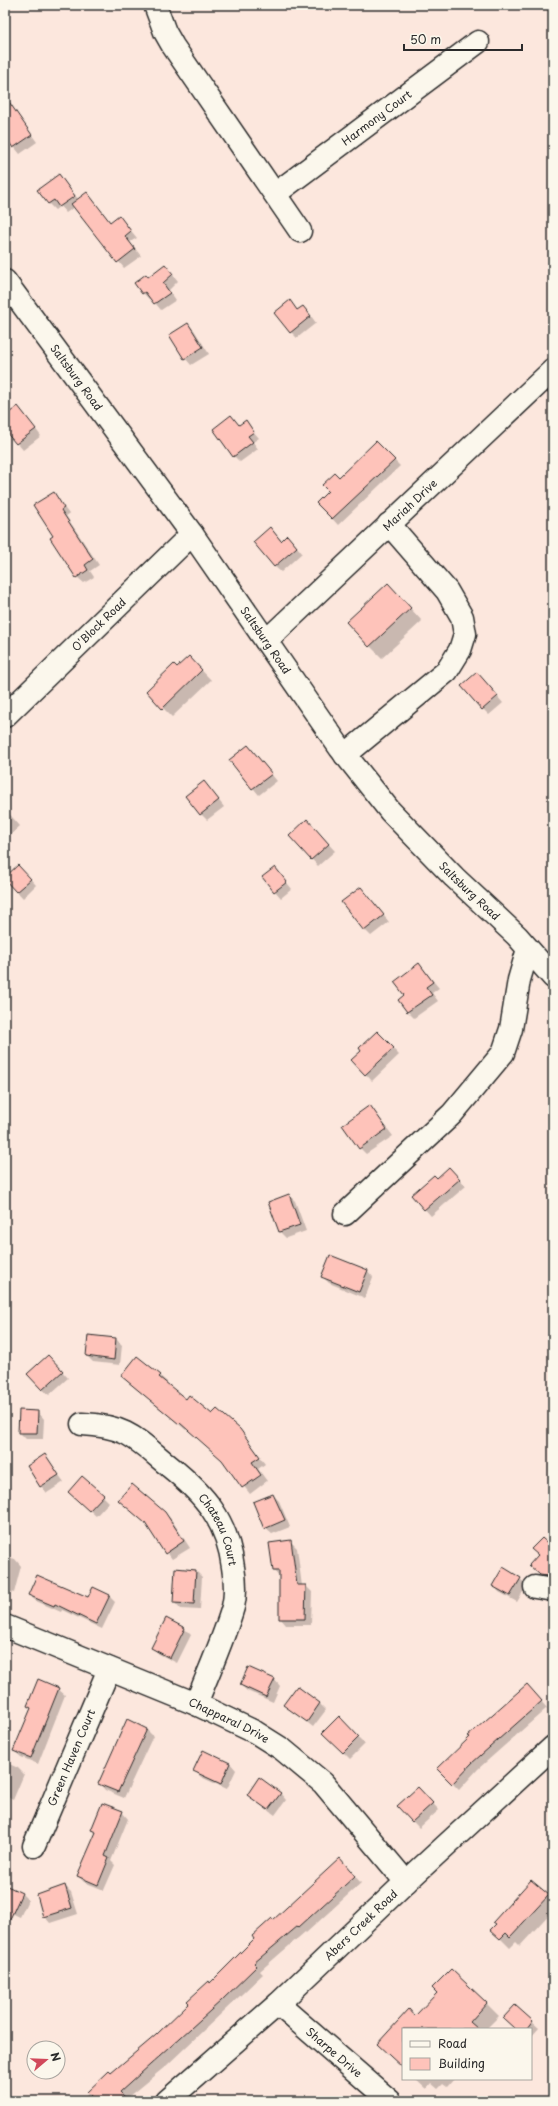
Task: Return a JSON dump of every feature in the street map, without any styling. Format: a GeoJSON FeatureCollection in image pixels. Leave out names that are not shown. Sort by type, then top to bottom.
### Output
{"type":"FeatureCollection","features":[{"type":"Feature","properties":{"kind":"street"},"geometry":{"type":"LineString","coordinates":[[156,5],[162,24],[173,46],[300,231]]}},
{"type":"Feature","properties":{"kind":"street","name":"Harmony Court"},"geometry":{"type":"LineString","coordinates":[[274,194],[478,42]]}},
{"type":"Feature","properties":{"kind":"street","name":"Saltsburg Road"},"geometry":{"type":"LineString","coordinates":[[5,281],[192,534],[345,755],[390,811],[528,949],[553,977]]}},
{"type":"Feature","properties":{"kind":"street","name":"Mariah Drive"},"geometry":{"type":"LineString","coordinates":[[266,640],[553,370]]}},
{"type":"Feature","properties":{"kind":"street"},"geometry":{"type":"LineString","coordinates":[[345,755],[447,671],[460,650],[465,634],[462,617],[447,590],[389,524]]}},
{"type":"Feature","properties":{"kind":"street","name":"O'Block Road"},"geometry":{"type":"LineString","coordinates":[[5,716],[192,534]]}},
{"type":"Feature","properties":{"kind":"street"},"geometry":{"type":"LineString","coordinates":[[345,1214],[452,1114],[503,1053],[511,1029],[519,980],[528,949]]}},
{"type":"Feature","properties":{"kind":"street","name":"Chateau Court"},"geometry":{"type":"LineString","coordinates":[[82,1424],[105,1425],[118,1428],[134,1437],[192,1484],[205,1498],[223,1526],[231,1550],[233,1570],[233,1606],[196,1704]]}},
{"type":"Feature","properties":{"kind":"street","name":"Chapparal Drive"},"geometry":{"type":"LineString","coordinates":[[5,1626],[196,1704],[255,1732],[301,1764],[323,1783],[406,1882]]}},
{"type":"Feature","properties":{"kind":"street","name":"Green Haven Court"},"geometry":{"type":"LineString","coordinates":[[34,1846],[108,1669]]}},
{"type":"Feature","properties":{"kind":"street","name":"Abers Creek Road"},"geometry":{"type":"LineString","coordinates":[[167,2101],[278,2004],[406,1882],[553,1747]]}},
{"type":"Feature","properties":{"kind":"street","name":"Sharpe Drive"},"geometry":{"type":"LineString","coordinates":[[278,2004],[390,2101]]}},
{"type":"Feature","properties":{"kind":"building"},"geometry":{"type":"Polygon","coordinates":[[[5,96],[32,135],[13,148],[5,136],[5,96]]]}},
{"type":"Feature","properties":{"kind":"building"},"geometry":{"type":"Polygon","coordinates":[[[59,174],[75,196],[59,207],[54,200],[48,204],[37,190],[59,174]]]}},
{"type":"Feature","properties":{"kind":"building"},"geometry":{"type":"Polygon","coordinates":[[[87,192],[110,222],[119,215],[131,231],[125,236],[135,249],[117,263],[71,204],[87,192]]]}},
{"type":"Feature","properties":{"kind":"building"},"geometry":{"type":"Polygon","coordinates":[[[165,264],[173,274],[163,283],[170,293],[154,304],[145,292],[142,294],[134,283],[146,274],[148,277],[165,264]]]}},
{"type":"Feature","properties":{"kind":"building"},"geometry":{"type":"Polygon","coordinates":[[[290,300],[297,310],[303,306],[311,316],[290,333],[274,313],[290,300]]]}},
{"type":"Feature","properties":{"kind":"building"},"geometry":{"type":"Polygon","coordinates":[[[188,323],[203,347],[184,359],[169,335],[188,323]]]}},
{"type":"Feature","properties":{"kind":"building"},"geometry":{"type":"Polygon","coordinates":[[[18,406],[36,429],[16,444],[5,431],[5,416],[18,406]]]}},
{"type":"Feature","properties":{"kind":"building"},"geometry":{"type":"Polygon","coordinates":[[[231,415],[239,425],[246,420],[254,432],[248,436],[253,442],[233,457],[213,429],[231,415]]]}},
{"type":"Feature","properties":{"kind":"building"},"geometry":{"type":"Polygon","coordinates":[[[376,441],[395,460],[332,519],[316,503],[328,491],[322,485],[335,473],[339,477],[376,441]]]}},
{"type":"Feature","properties":{"kind":"building"},"geometry":{"type":"Polygon","coordinates":[[[54,492],[64,508],[61,510],[93,559],[85,565],[88,570],[76,578],[50,538],[53,536],[33,505],[54,492]]]}},
{"type":"Feature","properties":{"kind":"building"},"geometry":{"type":"Polygon","coordinates":[[[270,527],[281,541],[287,535],[297,547],[274,567],[253,542],[270,527]]]}},
{"type":"Feature","properties":{"kind":"building"},"geometry":{"type":"Polygon","coordinates":[[[388,583],[411,608],[369,647],[346,622],[388,583]]]}},
{"type":"Feature","properties":{"kind":"building"},"geometry":{"type":"Polygon","coordinates":[[[189,656],[202,670],[162,709],[146,691],[174,664],[177,667],[189,656]]]}},
{"type":"Feature","properties":{"kind":"building"},"geometry":{"type":"Polygon","coordinates":[[[477,672],[498,696],[482,710],[461,686],[477,672]]]}},
{"type":"Feature","properties":{"kind":"building"},"geometry":{"type":"Polygon","coordinates":[[[248,745],[272,774],[252,789],[229,760],[248,745]]]}},
{"type":"Feature","properties":{"kind":"building"},"geometry":{"type":"Polygon","coordinates":[[[204,781],[219,800],[200,815],[185,796],[204,781]]]}},
{"type":"Feature","properties":{"kind":"building"},"geometry":{"type":"Polygon","coordinates":[[[307,819],[329,844],[311,860],[289,836],[307,819]]]}},
{"type":"Feature","properties":{"kind":"building"},"geometry":{"type":"Polygon","coordinates":[[[18,865],[31,879],[16,892],[5,880],[5,877],[18,865]]]}},
{"type":"Feature","properties":{"kind":"building"},"geometry":{"type":"Polygon","coordinates":[[[275,867],[287,882],[274,892],[262,877],[275,867]]]}},
{"type":"Feature","properties":{"kind":"building"},"geometry":{"type":"Polygon","coordinates":[[[361,887],[384,915],[364,931],[341,902],[361,887]]]}},
{"type":"Feature","properties":{"kind":"building"},"geometry":{"type":"Polygon","coordinates":[[[419,963],[433,982],[426,987],[432,995],[407,1012],[398,1000],[404,995],[394,982],[419,963]]]}},
{"type":"Feature","properties":{"kind":"building"},"geometry":{"type":"Polygon","coordinates":[[[377,1031],[394,1048],[365,1075],[351,1060],[361,1051],[359,1048],[377,1031]]]}},
{"type":"Feature","properties":{"kind":"building"},"geometry":{"type":"Polygon","coordinates":[[[370,1105],[387,1129],[359,1149],[342,1125],[370,1105]]]}},
{"type":"Feature","properties":{"kind":"building"},"geometry":{"type":"Polygon","coordinates":[[[449,1167],[460,1179],[424,1210],[411,1195],[434,1175],[437,1178],[449,1167]]]}},
{"type":"Feature","properties":{"kind":"building"},"geometry":{"type":"Polygon","coordinates":[[[289,1194],[300,1225],[279,1232],[268,1202],[289,1194]]]}},
{"type":"Feature","properties":{"kind":"building"},"geometry":{"type":"Polygon","coordinates":[[[330,1255],[368,1270],[359,1292],[321,1277],[330,1255]]]}},
{"type":"Feature","properties":{"kind":"building"},"geometry":{"type":"Polygon","coordinates":[[[88,1335],[116,1338],[114,1360],[86,1356],[88,1335]]]}},
{"type":"Feature","properties":{"kind":"building"},"geometry":{"type":"Polygon","coordinates":[[[48,1355],[63,1371],[42,1390],[27,1374],[48,1355]]]}},
{"type":"Feature","properties":{"kind":"building"},"geometry":{"type":"Polygon","coordinates":[[[137,1356],[161,1375],[159,1377],[186,1399],[189,1395],[212,1414],[217,1409],[240,1429],[260,1457],[252,1462],[261,1475],[242,1488],[222,1460],[180,1423],[179,1424],[121,1376],[137,1356]]]}},
{"type":"Feature","properties":{"kind":"building"},"geometry":{"type":"Polygon","coordinates":[[[19,1410],[38,1411],[37,1433],[18,1433],[19,1410]]]}},
{"type":"Feature","properties":{"kind":"building"},"geometry":{"type":"Polygon","coordinates":[[[45,1454],[59,1475],[40,1487],[27,1466],[45,1454]]]}},
{"type":"Feature","properties":{"kind":"building"},"geometry":{"type":"Polygon","coordinates":[[[82,1476],[104,1495],[89,1511],[68,1492],[82,1476]]]}},
{"type":"Feature","properties":{"kind":"building"},"geometry":{"type":"Polygon","coordinates":[[[132,1484],[165,1512],[184,1541],[165,1554],[145,1523],[118,1500],[132,1484]]]}},
{"type":"Feature","properties":{"kind":"building"},"geometry":{"type":"Polygon","coordinates":[[[273,1494],[285,1520],[264,1529],[253,1502],[273,1494]]]}},
{"type":"Feature","properties":{"kind":"building"},"geometry":{"type":"Polygon","coordinates":[[[542,1538],[553,1548],[553,1571],[548,1576],[540,1575],[529,1565],[538,1555],[531,1549],[542,1538]]]}},
{"type":"Feature","properties":{"kind":"building"},"geometry":{"type":"Polygon","coordinates":[[[291,1540],[297,1585],[306,1585],[305,1619],[279,1619],[279,1571],[273,1571],[269,1543],[291,1540]]]}},
{"type":"Feature","properties":{"kind":"building"},"geometry":{"type":"Polygon","coordinates":[[[503,1567],[521,1578],[510,1596],[492,1586],[503,1567]]]}},
{"type":"Feature","properties":{"kind":"building"},"geometry":{"type":"Polygon","coordinates":[[[175,1568],[196,1570],[194,1604],[173,1603],[175,1568]]]}},
{"type":"Feature","properties":{"kind":"building"},"geometry":{"type":"Polygon","coordinates":[[[37,1575],[88,1597],[93,1587],[110,1595],[96,1624],[55,1604],[54,1606],[28,1595],[37,1575]]]}},
{"type":"Feature","properties":{"kind":"building"},"geometry":{"type":"Polygon","coordinates":[[[166,1618],[185,1628],[170,1658],[151,1648],[166,1618]]]}},
{"type":"Feature","properties":{"kind":"building"},"geometry":{"type":"Polygon","coordinates":[[[248,1667],[275,1679],[266,1697],[240,1685],[248,1667]]]}},
{"type":"Feature","properties":{"kind":"building"},"geometry":{"type":"Polygon","coordinates":[[[38,1679],[59,1688],[31,1758],[13,1751],[31,1708],[27,1706],[38,1679]]]}},
{"type":"Feature","properties":{"kind":"building"},"geometry":{"type":"Polygon","coordinates":[[[527,1684],[542,1701],[472,1763],[452,1784],[437,1769],[470,1737],[468,1736],[527,1684]]]}},
{"type":"Feature","properties":{"kind":"building"},"geometry":{"type":"Polygon","coordinates":[[[297,1686],[320,1703],[307,1722],[283,1705],[297,1686]]]}},
{"type":"Feature","properties":{"kind":"building"},"geometry":{"type":"Polygon","coordinates":[[[339,1716],[359,1737],[343,1753],[322,1733],[339,1716]]]}},
{"type":"Feature","properties":{"kind":"building"},"geometry":{"type":"Polygon","coordinates":[[[127,1719],[147,1729],[118,1792],[98,1784],[127,1719]]]}},
{"type":"Feature","properties":{"kind":"building"},"geometry":{"type":"Polygon","coordinates":[[[203,1750],[230,1763],[221,1784],[193,1771],[203,1750]]]}},
{"type":"Feature","properties":{"kind":"building"},"geometry":{"type":"Polygon","coordinates":[[[259,1777],[281,1793],[268,1810],[247,1795],[259,1777]]]}},
{"type":"Feature","properties":{"kind":"building"},"geometry":{"type":"Polygon","coordinates":[[[418,1787],[433,1803],[412,1822],[397,1806],[418,1787]]]}},
{"type":"Feature","properties":{"kind":"building"},"geometry":{"type":"Polygon","coordinates":[[[102,1803],[123,1811],[105,1856],[109,1858],[98,1885],[77,1876],[96,1832],[91,1830],[102,1803]]]}},
{"type":"Feature","properties":{"kind":"building"},"geometry":{"type":"Polygon","coordinates":[[[340,1858],[355,1876],[299,1927],[298,1926],[254,1963],[257,1966],[221,2001],[120,2092],[129,2101],[96,2101],[87,2092],[109,2071],[111,2073],[156,2035],[189,2003],[187,2001],[209,1981],[210,1983],[254,1939],[252,1936],[272,1918],[273,1920],[340,1858]]]}},
{"type":"Feature","properties":{"kind":"building"},"geometry":{"type":"Polygon","coordinates":[[[531,1880],[549,1895],[510,1937],[506,1933],[500,1939],[490,1930],[496,1924],[493,1922],[531,1880]]]}},
{"type":"Feature","properties":{"kind":"building"},"geometry":{"type":"Polygon","coordinates":[[[5,1885],[22,1893],[5,1930],[5,1885]]]}},
{"type":"Feature","properties":{"kind":"building"},"geometry":{"type":"Polygon","coordinates":[[[65,1885],[72,1908],[43,1917],[37,1895],[65,1885]]]}},
{"type":"Feature","properties":{"kind":"building"},"geometry":{"type":"Polygon","coordinates":[[[451,1969],[487,2003],[470,2022],[477,2028],[402,2028],[402,2067],[377,2044],[409,2009],[415,2016],[437,1993],[432,1988],[451,1969]]]}},
{"type":"Feature","properties":{"kind":"building"},"geometry":{"type":"Polygon","coordinates":[[[515,2005],[533,2021],[528,2028],[514,2028],[503,2018],[515,2005]]]}}]}
